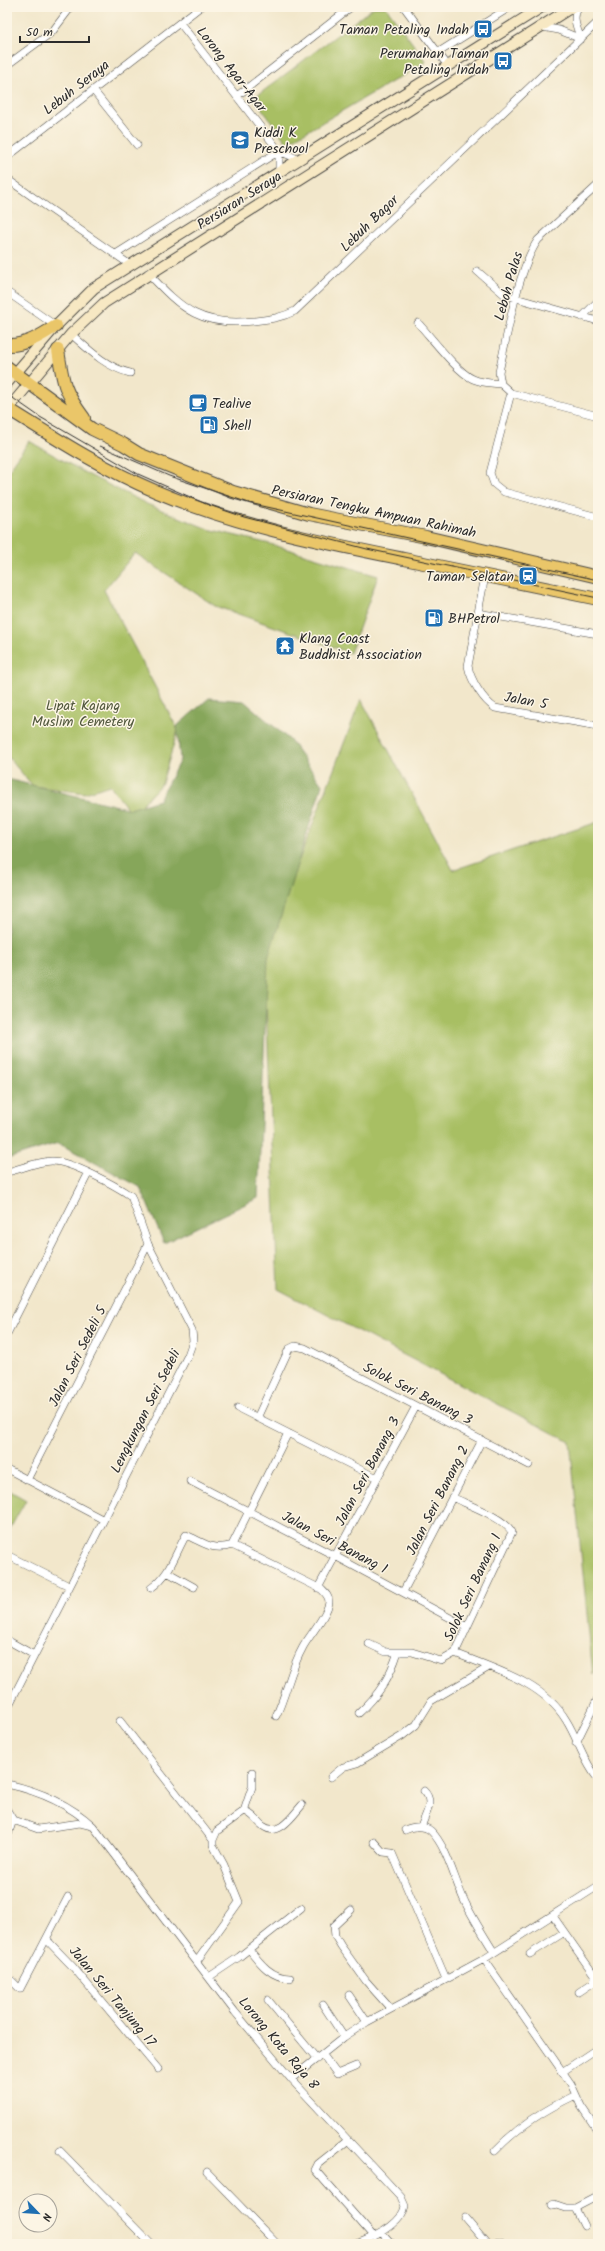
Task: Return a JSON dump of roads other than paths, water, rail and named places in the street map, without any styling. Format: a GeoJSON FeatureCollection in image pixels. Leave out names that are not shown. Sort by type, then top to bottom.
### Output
{"type":"FeatureCollection","features":[{"type":"Feature","properties":{"kind":"highway"},"geometry":{"type":"LineString","coordinates":[[7,345],[20,344],[41,336],[56,326]]}},
{"type":"Feature","properties":{"kind":"highway"},"geometry":{"type":"LineString","coordinates":[[58,350],[61,375],[67,396],[92,429]]}},
{"type":"Feature","properties":{"kind":"highway","name":"Persiaran Tengku Ampuan Rahimah"},"geometry":{"type":"LineString","coordinates":[[11,370],[92,429],[140,454],[232,492],[273,505],[309,514],[426,537],[598,577]]}},
{"type":"Feature","properties":{"kind":"highway"},"geometry":{"type":"LineString","coordinates":[[8,408],[67,446],[114,471],[155,491],[222,516],[317,540],[598,599]]}},
{"type":"Feature","properties":{"kind":"main road","name":"Persiaran Seraya"},"geometry":{"type":"LineString","coordinates":[[7,383],[11,370],[94,288],[129,264],[448,66],[533,10],[542,7]]}},
{"type":"Feature","properties":{"kind":"main road","name":"Persiaran Seraya"},"geometry":{"type":"LineString","coordinates":[[8,408],[31,384],[71,334],[104,303],[148,273],[572,7]]}},
{"type":"Feature","properties":{"kind":"main road"},"geometry":{"type":"LineString","coordinates":[[210,215],[218,229]]}},
{"type":"Feature","properties":{"kind":"street"},"geometry":{"type":"LineString","coordinates":[[7,65],[52,32],[71,7]]}},
{"type":"Feature","properties":{"kind":"street","name":"Lebuh Seraya"},"geometry":{"type":"LineString","coordinates":[[7,158],[200,7]]}},
{"type":"Feature","properties":{"kind":"street"},"geometry":{"type":"LineString","coordinates":[[237,96],[351,7]]}},
{"type":"Feature","properties":{"kind":"street"},"geometry":{"type":"LineString","coordinates":[[404,7],[448,66]]}},
{"type":"Feature","properties":{"kind":"street"},"geometry":{"type":"LineString","coordinates":[[439,52],[510,7]]}},
{"type":"Feature","properties":{"kind":"street"},"geometry":{"type":"LineString","coordinates":[[579,7],[574,20],[580,39]]}},
{"type":"Feature","properties":{"kind":"street","name":"Lebuh Bagor"},"geometry":{"type":"LineString","coordinates":[[148,273],[175,300],[206,320],[223,323],[281,319],[296,311],[598,22]]}},
{"type":"Feature","properties":{"kind":"street","name":"Lorong Agar-Agar"},"geometry":{"type":"LineString","coordinates":[[180,23],[279,151]]}},
{"type":"Feature","properties":{"kind":"street"},"geometry":{"type":"LineString","coordinates":[[542,27],[559,30],[580,39]]}},
{"type":"Feature","properties":{"kind":"street"},"geometry":{"type":"LineString","coordinates":[[93,90],[137,145]]}},
{"type":"Feature","properties":{"kind":"street"},"geometry":{"type":"LineString","coordinates":[[280,171],[279,151],[298,159]]}},
{"type":"Feature","properties":{"kind":"street","name":"Persiaran Seraya"},"geometry":{"type":"LineString","coordinates":[[116,254],[279,151]]}},
{"type":"Feature","properties":{"kind":"street"},"geometry":{"type":"LineString","coordinates":[[7,180],[129,264]]}},
{"type":"Feature","properties":{"kind":"street","name":"Leboh Palas"},"geometry":{"type":"LineString","coordinates":[[501,384],[499,372],[516,299],[528,259],[538,240],[598,185]]}},
{"type":"Feature","properties":{"kind":"street"},"geometry":{"type":"LineString","coordinates":[[477,271],[505,295],[598,321]]}},
{"type":"Feature","properties":{"kind":"street"},"geometry":{"type":"LineString","coordinates":[[7,292],[56,326]]}},
{"type":"Feature","properties":{"kind":"street"},"geometry":{"type":"LineString","coordinates":[[582,317],[598,301]]}},
{"type":"Feature","properties":{"kind":"street"},"geometry":{"type":"LineString","coordinates":[[418,323],[467,375],[483,382],[501,384],[511,393],[598,416]]}},
{"type":"Feature","properties":{"kind":"street"},"geometry":{"type":"LineString","coordinates":[[71,334],[98,358],[118,370],[130,374]]}},
{"type":"Feature","properties":{"kind":"street"},"geometry":{"type":"LineString","coordinates":[[511,393],[490,473],[494,484],[504,492],[598,517]]}},
{"type":"Feature","properties":{"kind":"street","name":"Jalan 5"},"geometry":{"type":"LineString","coordinates":[[485,576],[468,666],[472,680],[490,705],[496,708],[598,726]]}},
{"type":"Feature","properties":{"kind":"street"},"geometry":{"type":"LineString","coordinates":[[478,613],[598,634]]}},
{"type":"Feature","properties":{"kind":"street","name":"Lengkungan Seri Sedeli"},"geometry":{"type":"LineString","coordinates":[[7,1172],[52,1161],[64,1163],[131,1196],[148,1244],[192,1330],[193,1341],[188,1355],[144,1444],[102,1520],[7,1709]]}},
{"type":"Feature","properties":{"kind":"street"},"geometry":{"type":"LineString","coordinates":[[7,1334],[88,1174]]}},
{"type":"Feature","properties":{"kind":"street","name":"Jalan Seri Sedeli 5"},"geometry":{"type":"LineString","coordinates":[[28,1480],[148,1244]]}},
{"type":"Feature","properties":{"kind":"street","name":"Solok Seri Banang 3"},"geometry":{"type":"LineString","coordinates":[[258,1418],[289,1349],[296,1346],[305,1348],[415,1408],[482,1440],[529,1465]]}},
{"type":"Feature","properties":{"kind":"street"},"geometry":{"type":"LineString","coordinates":[[238,1408],[377,1478]]}},
{"type":"Feature","properties":{"kind":"street","name":"Jalan Seri Banang 3"},"geometry":{"type":"LineString","coordinates":[[318,1588],[415,1408]]}},
{"type":"Feature","properties":{"kind":"street"},"geometry":{"type":"LineString","coordinates":[[151,1588],[167,1572],[186,1535],[214,1548],[222,1549],[232,1545],[250,1512],[288,1433]]}},
{"type":"Feature","properties":{"kind":"street","name":"Jalan Seri Banang 2"},"geometry":{"type":"LineString","coordinates":[[403,1592],[482,1440]]}},
{"type":"Feature","properties":{"kind":"street"},"geometry":{"type":"LineString","coordinates":[[7,1469],[102,1520]]}},
{"type":"Feature","properties":{"kind":"street","name":"Jalan Seri Banang 1"},"geometry":{"type":"LineString","coordinates":[[190,1481],[335,1556],[467,1627]]}},
{"type":"Feature","properties":{"kind":"street","name":"Solok Seri Banang 1"},"geometry":{"type":"LineString","coordinates":[[452,1497],[501,1522],[509,1527],[512,1532],[455,1653]]}},
{"type":"Feature","properties":{"kind":"street"},"geometry":{"type":"LineString","coordinates":[[232,1545],[318,1588],[328,1596],[329,1602],[293,1665],[286,1683],[286,1695],[276,1716]]}},
{"type":"Feature","properties":{"kind":"street"},"geometry":{"type":"LineString","coordinates":[[7,1555],[69,1586]]}},
{"type":"Feature","properties":{"kind":"street"},"geometry":{"type":"LineString","coordinates":[[167,1572],[194,1587]]}},
{"type":"Feature","properties":{"kind":"street"},"geometry":{"type":"LineString","coordinates":[[7,1640],[34,1656]]}},
{"type":"Feature","properties":{"kind":"street"},"geometry":{"type":"LineString","coordinates":[[369,1644],[386,1652],[412,1652],[441,1661],[455,1653],[517,1678],[550,1700],[567,1721],[576,1743],[598,1779]]}},
{"type":"Feature","properties":{"kind":"street"},"geometry":{"type":"LineString","coordinates":[[359,1713],[375,1699],[388,1678],[398,1652]]}},
{"type":"Feature","properties":{"kind":"street"},"geometry":{"type":"LineString","coordinates":[[331,1776],[343,1767],[357,1763],[402,1736],[416,1725],[431,1701],[489,1667]]}},
{"type":"Feature","properties":{"kind":"street"},"geometry":{"type":"LineString","coordinates":[[576,1743],[598,1698]]}},
{"type":"Feature","properties":{"kind":"street"},"geometry":{"type":"LineString","coordinates":[[120,1721],[213,1840],[213,1845],[224,1865],[239,1902],[197,1961]]}},
{"type":"Feature","properties":{"kind":"street"},"geometry":{"type":"LineString","coordinates":[[213,1840],[218,1831],[244,1811],[252,1787],[252,1772]]}},
{"type":"Feature","properties":{"kind":"street","name":"Lorong Kota Raja 8"},"geometry":{"type":"LineString","coordinates":[[7,1784],[31,1790],[57,1801],[79,1814],[92,1826],[209,1977],[291,2079],[403,2201],[404,2210],[382,2233],[356,2244]]}},
{"type":"Feature","properties":{"kind":"street"},"geometry":{"type":"LineString","coordinates":[[421,1827],[430,1806],[428,1796],[424,1791]]}},
{"type":"Feature","properties":{"kind":"street"},"geometry":{"type":"LineString","coordinates":[[244,1811],[254,1816],[264,1827],[274,1830],[280,1829],[302,1805]]}},
{"type":"Feature","properties":{"kind":"street"},"geometry":{"type":"LineString","coordinates":[[7,1810],[13,1820],[38,1828],[80,1823],[92,1826]]}},
{"type":"Feature","properties":{"kind":"street"},"geometry":{"type":"LineString","coordinates":[[7,1838],[13,1820]]}},
{"type":"Feature","properties":{"kind":"street"},"geometry":{"type":"LineString","coordinates":[[405,1830],[414,1826],[430,1830],[437,1840],[466,1904],[494,1952]]}},
{"type":"Feature","properties":{"kind":"street"},"geometry":{"type":"LineString","coordinates":[[374,1842],[383,1852],[392,1853],[446,1979]]}},
{"type":"Feature","properties":{"kind":"street"},"geometry":{"type":"LineString","coordinates":[[530,1954],[558,1924],[598,1886]]}},
{"type":"Feature","properties":{"kind":"street"},"geometry":{"type":"LineString","coordinates":[[7,1976],[20,1989],[47,1940],[68,1897]]}},
{"type":"Feature","properties":{"kind":"street"},"geometry":{"type":"LineString","coordinates":[[209,1977],[249,1949],[301,1908]]}},
{"type":"Feature","properties":{"kind":"street"},"geometry":{"type":"LineString","coordinates":[[351,1910],[334,1926],[334,1936],[355,1966],[390,2008]]}},
{"type":"Feature","properties":{"kind":"street"},"geometry":{"type":"LineString","coordinates":[[291,2079],[344,2037],[390,2008],[484,1960],[494,1952],[558,1924]]}},
{"type":"Feature","properties":{"kind":"street"},"geometry":{"type":"LineString","coordinates":[[558,1924],[595,1976],[594,1982],[579,1992]]}},
{"type":"Feature","properties":{"kind":"street","name":"Jalan Seri Tanjung 17"},"geometry":{"type":"LineString","coordinates":[[47,1940],[72,1967],[158,2069]]}},
{"type":"Feature","properties":{"kind":"street"},"geometry":{"type":"LineString","coordinates":[[249,1949],[269,1971],[283,1978],[290,1978]]}},
{"type":"Feature","properties":{"kind":"street"},"geometry":{"type":"LineString","coordinates":[[484,1960],[562,2072],[598,2131]]}},
{"type":"Feature","properties":{"kind":"street"},"geometry":{"type":"LineString","coordinates":[[349,1995],[367,2022]]}},
{"type":"Feature","properties":{"kind":"street"},"geometry":{"type":"LineString","coordinates":[[268,2000],[337,2074],[356,2066]]}},
{"type":"Feature","properties":{"kind":"street"},"geometry":{"type":"LineString","coordinates":[[323,2006],[344,2037]]}},
{"type":"Feature","properties":{"kind":"street"},"geometry":{"type":"LineString","coordinates":[[562,2072],[598,2048]]}},
{"type":"Feature","properties":{"kind":"street"},"geometry":{"type":"LineString","coordinates":[[494,2150],[513,2131],[529,2120],[576,2095]]}},
{"type":"Feature","properties":{"kind":"street"},"geometry":{"type":"LineString","coordinates":[[347,2141],[318,2164],[315,2170],[374,2237]]}},
{"type":"Feature","properties":{"kind":"street"},"geometry":{"type":"LineString","coordinates":[[60,2151],[151,2244]]}},
{"type":"Feature","properties":{"kind":"street"},"geometry":{"type":"LineString","coordinates":[[207,2172],[277,2244]]}},
{"type":"Feature","properties":{"kind":"street"},"geometry":{"type":"LineString","coordinates":[[552,2205],[554,2204],[566,2208],[576,2208],[598,2196]]}},
{"type":"Feature","properties":{"kind":"street"},"geometry":{"type":"LineString","coordinates":[[576,2208],[584,2226]]}},
{"type":"Feature","properties":{"kind":"street"},"geometry":{"type":"LineString","coordinates":[[465,2218],[487,2244]]}},
{"type":"Feature","properties":{"kind":"street"},"geometry":{"type":"LineString","coordinates":[[382,2233],[392,2244]]}},
{"type":"Feature","properties":{"kind":"tram line"},"geometry":{"type":"LineString","coordinates":[[7,394],[40,417],[138,474],[206,504],[244,517],[367,549],[598,598]]}},
{"type":"Feature","properties":{"kind":"tram line"},"geometry":{"type":"LineString","coordinates":[[100,446],[169,476],[249,503],[598,580]]}},
{"type":"Feature","properties":{"kind":"place","name":"Taman Petaling Indah"},"geometry":{"type":"Point","coordinates":[483,29]}},
{"type":"Feature","properties":{"kind":"place","name":"Perumahan Taman Petaling Indah"},"geometry":{"type":"Point","coordinates":[503,61]}},
{"type":"Feature","properties":{"kind":"place","name":"Kiddi K Preschool"},"geometry":{"type":"Point","coordinates":[240,140]}},
{"type":"Feature","properties":{"kind":"place","name":"Tealive"},"geometry":{"type":"Point","coordinates":[198,403]}},
{"type":"Feature","properties":{"kind":"place","name":"Shell"},"geometry":{"type":"Point","coordinates":[209,425]}},
{"type":"Feature","properties":{"kind":"place","name":"Taman Selatan"},"geometry":{"type":"Point","coordinates":[528,576]}},
{"type":"Feature","properties":{"kind":"place","name":"BHPetrol"},"geometry":{"type":"Point","coordinates":[434,618]}},
{"type":"Feature","properties":{"kind":"place","name":"Klang Coast Buddhist Association"},"geometry":{"type":"Point","coordinates":[285,646]}},
{"type":"Feature","properties":{"kind":"park label","name":"Lipat Kajang Muslim Cemetery"},"geometry":{"type":"Point","coordinates":[83,714]}}]}
